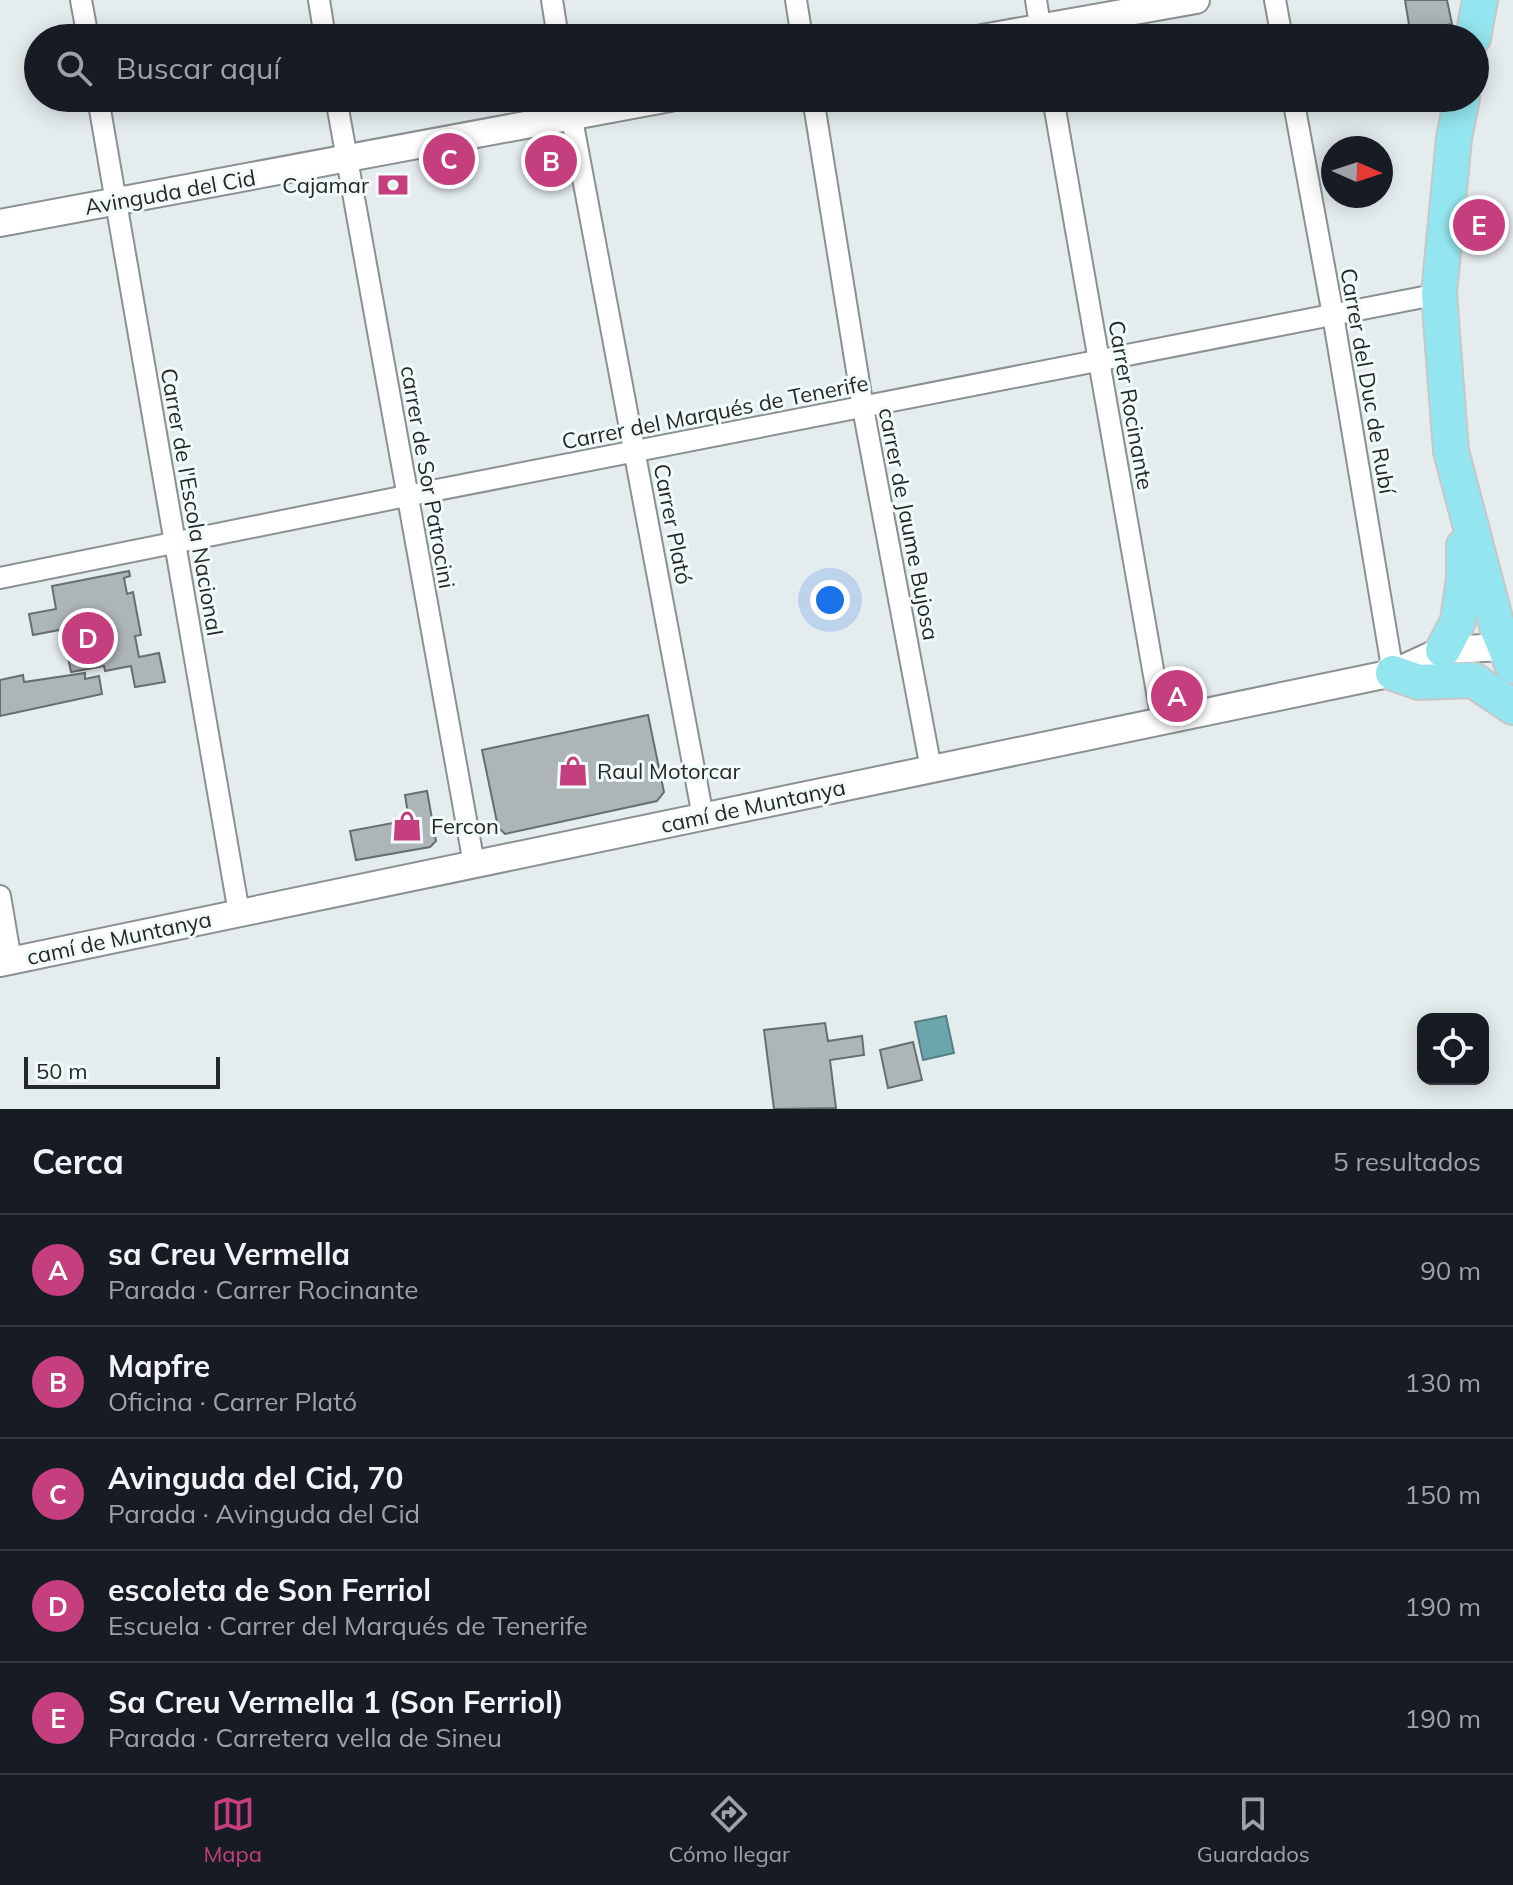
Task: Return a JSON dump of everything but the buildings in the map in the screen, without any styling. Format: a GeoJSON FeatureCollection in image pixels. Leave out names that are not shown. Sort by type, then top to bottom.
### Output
{"type":"FeatureCollection","features":[{"type":"Feature","properties":{"kind":"main road"},"geometry":{"type":"LineString","coordinates":[[1476,24],[1480,0]]}},
{"type":"Feature","properties":{"kind":"main road"},"geometry":{"type":"LineString","coordinates":[[1459,112],[1439,294],[1451,451],[1509,657],[1475,667],[1460,681]]}},
{"type":"Feature","properties":{"kind":"main road"},"geometry":{"type":"LineString","coordinates":[[1443,650],[1458,621],[1464,578],[1464,505]]}},
{"type":"Feature","properties":{"kind":"main road"},"geometry":{"type":"LineString","coordinates":[[1393,673],[1419,682],[1473,680],[1513,707]]}},
{"type":"Feature","properties":{"kind":"street"},"geometry":{"type":"LineString","coordinates":[[81,0],[85,24]]}},
{"type":"Feature","properties":{"kind":"street"},"geometry":{"type":"LineString","coordinates":[[319,0],[323,24]]}},
{"type":"Feature","properties":{"kind":"street"},"geometry":{"type":"LineString","coordinates":[[552,0],[556,24]]}},
{"type":"Feature","properties":{"kind":"street"},"geometry":{"type":"LineString","coordinates":[[796,0],[800,24]]}},
{"type":"Feature","properties":{"kind":"street"},"geometry":{"type":"LineString","coordinates":[[1036,0],[1040,24]]}},
{"type":"Feature","properties":{"kind":"street"},"geometry":{"type":"LineString","coordinates":[[1080,24],[1196,0]]}},
{"type":"Feature","properties":{"kind":"street"},"geometry":{"type":"LineString","coordinates":[[1275,0],[1279,24]]}},
{"type":"Feature","properties":{"kind":"street","name":"Carrer de l'Escola Nacional"},"geometry":{"type":"LineString","coordinates":[[100,112],[239,913]]}},
{"type":"Feature","properties":{"kind":"street","name":"carrer de Sor Patrocini"},"geometry":{"type":"LineString","coordinates":[[338,112],[474,864]]}},
{"type":"Feature","properties":{"kind":"street","name":"Avinguda del Cid"},"geometry":{"type":"LineString","coordinates":[[0,223],[347,160],[549,112]]}},
{"type":"Feature","properties":{"kind":"street","name":"Carrer Plató"},"geometry":{"type":"LineString","coordinates":[[571,112],[703,817]]}},
{"type":"Feature","properties":{"kind":"street","name":"carrer de Jaume Bujosa"},"geometry":{"type":"LineString","coordinates":[[815,112],[863,408],[931,769]]}},
{"type":"Feature","properties":{"kind":"street","name":"Carrer Rocinante"},"geometry":{"type":"LineString","coordinates":[[1055,112],[1162,721]]}},
{"type":"Feature","properties":{"kind":"street","name":"Carrer del Duc de Rubí"},"geometry":{"type":"LineString","coordinates":[[1296,112],[1393,673]]}},
{"type":"Feature","properties":{"kind":"street","name":"Carrer del Marqués de Tenerife"},"geometry":{"type":"LineString","coordinates":[[0,578],[1439,294]]}},
{"type":"Feature","properties":{"kind":"street","name":"camí de Muntanya"},"geometry":{"type":"LineString","coordinates":[[6,962],[1393,673],[1443,650],[1509,657]]}},
{"type":"Feature","properties":{"kind":"street"},"geometry":{"type":"LineString","coordinates":[[0,896],[6,962]]}},
{"type":"Feature","properties":{"kind":"water"},"geometry":{"type":"Polygon","coordinates":[[[946,1016],[954,1053],[923,1060],[915,1022],[946,1016]]]}},
{"type":"Feature","properties":{"kind":"place","name":"Avinguda del Cid, 70"},"geometry":{"type":"Point","coordinates":[449,159]}},
{"type":"Feature","properties":{"kind":"place","name":"Mapfre"},"geometry":{"type":"Point","coordinates":[551,161]}},
{"type":"Feature","properties":{"kind":"place","name":"Cajamar"},"geometry":{"type":"Point","coordinates":[393,185]}},
{"type":"Feature","properties":{"kind":"place","name":"Sa Creu Vermella 1 (Son Ferriol)"},"geometry":{"type":"Point","coordinates":[1479,225]}},
{"type":"Feature","properties":{"kind":"place","name":"escoleta de Son Ferriol"},"geometry":{"type":"Point","coordinates":[88,638]}},
{"type":"Feature","properties":{"kind":"place","name":"sa Creu Vermella"},"geometry":{"type":"Point","coordinates":[1177,696]}},
{"type":"Feature","properties":{"kind":"place","name":"Raul Motorcar"},"geometry":{"type":"Point","coordinates":[573,771]}},
{"type":"Feature","properties":{"kind":"place","name":"Fercon"},"geometry":{"type":"Point","coordinates":[407,826]}}]}
